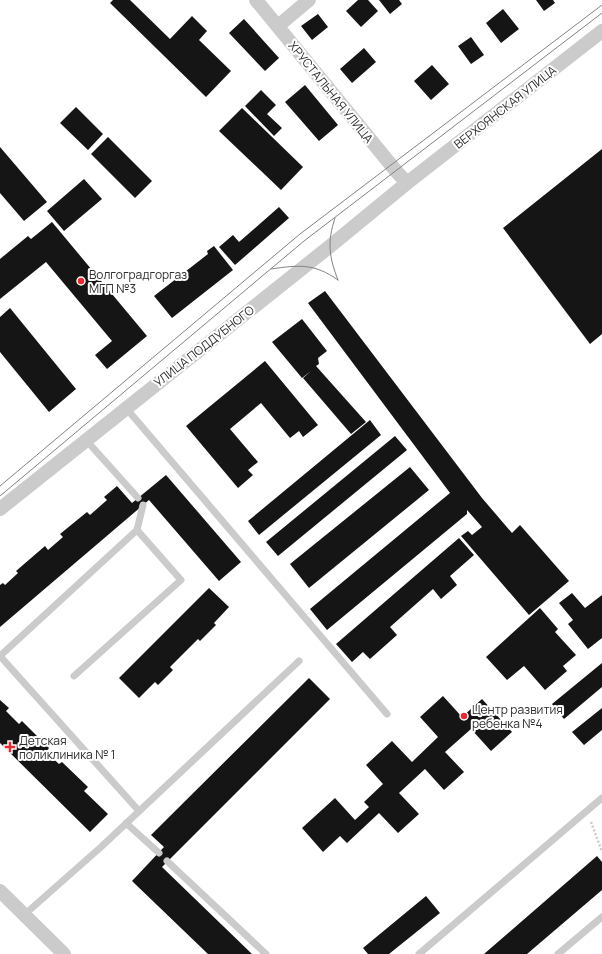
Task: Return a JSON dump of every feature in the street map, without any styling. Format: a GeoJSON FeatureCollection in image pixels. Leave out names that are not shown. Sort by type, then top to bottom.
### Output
{"type":"FeatureCollection","features":[{"type":"Feature","properties":{"kind":"street","name":"ХРУСТАЛЬНАЯ УЛИЦА"},"geometry":{"type":"LineString","coordinates":[[256,0],[407,183]]}},
{"type":"Feature","properties":{"kind":"street"},"geometry":{"type":"LineString","coordinates":[[278,26],[309,0]]}},
{"type":"Feature","properties":{"kind":"street","name":"ВЕРХОЯНСКАЯ УЛИЦА"},"geometry":{"type":"LineString","coordinates":[[407,183],[602,31]]}},
{"type":"Feature","properties":{"kind":"street","name":"УЛИЦА ПОДДУБНОГО"},"geometry":{"type":"LineString","coordinates":[[0,508],[329,247],[407,183]]}},
{"type":"Feature","properties":{"kind":"street"},"geometry":{"type":"LineString","coordinates":[[0,891],[64,954]]}},
{"type":"Feature","properties":{"kind":"lane"},"geometry":{"type":"LineString","coordinates":[[126,408],[387,714]]}},
{"type":"Feature","properties":{"kind":"lane"},"geometry":{"type":"LineString","coordinates":[[86,440],[138,498]]}},
{"type":"Feature","properties":{"kind":"lane"},"geometry":{"type":"LineString","coordinates":[[138,812],[0,656],[137,530],[143,505]]}},
{"type":"Feature","properties":{"kind":"lane"},"geometry":{"type":"LineString","coordinates":[[74,676],[181,580],[137,530]]}},
{"type":"Feature","properties":{"kind":"lane"},"geometry":{"type":"LineString","coordinates":[[24,915],[138,812],[299,661]]}},
{"type":"Feature","properties":{"kind":"lane"},"geometry":{"type":"LineString","coordinates":[[419,954],[602,798]]}},
{"type":"Feature","properties":{"kind":"lane"},"geometry":{"type":"LineString","coordinates":[[126,823],[159,853]]}},
{"type":"Feature","properties":{"kind":"lane"},"geometry":{"type":"LineString","coordinates":[[167,861],[266,954]]}},
{"type":"Feature","properties":{"kind":"lane"},"geometry":{"type":"LineString","coordinates":[[558,954],[602,917]]}},
{"type":"Feature","properties":{"kind":"path"},"geometry":{"type":"LineString","coordinates":[[587,811],[602,852]]}},
{"type":"Feature","properties":{"kind":"building"},"geometry":{"type":"Polygon","coordinates":[[[113,0],[130,0],[170,39],[192,16],[207,31],[199,40],[231,71],[206,97],[110,3],[113,0]]]}},
{"type":"Feature","properties":{"kind":"building"},"geometry":{"type":"Polygon","coordinates":[[[358,0],[368,0],[378,11],[361,27],[346,11],[358,0]]]}},
{"type":"Feature","properties":{"kind":"building"},"geometry":{"type":"Polygon","coordinates":[[[379,0],[399,0],[402,4],[390,14],[379,0]]]}},
{"type":"Feature","properties":{"kind":"building"},"geometry":{"type":"Polygon","coordinates":[[[536,0],[553,0],[555,3],[544,11],[536,0]]]}},
{"type":"Feature","properties":{"kind":"building"},"geometry":{"type":"Polygon","coordinates":[[[503,9],[519,29],[501,43],[486,23],[503,9]]]}},
{"type":"Feature","properties":{"kind":"building"},"geometry":{"type":"Polygon","coordinates":[[[318,14],[328,27],[312,40],[301,26],[318,14]]]}},
{"type":"Feature","properties":{"kind":"building"},"geometry":{"type":"Polygon","coordinates":[[[244,19],[279,58],[265,71],[229,33],[244,19]]]}},
{"type":"Feature","properties":{"kind":"building"},"geometry":{"type":"Polygon","coordinates":[[[471,37],[484,55],[471,64],[458,46],[471,37]]]}},
{"type":"Feature","properties":{"kind":"building"},"geometry":{"type":"Polygon","coordinates":[[[364,48],[376,62],[352,83],[340,69],[364,48]]]}},
{"type":"Feature","properties":{"kind":"building"},"geometry":{"type":"Polygon","coordinates":[[[432,65],[449,84],[431,100],[414,81],[432,65]]]}},
{"type":"Feature","properties":{"kind":"building"},"geometry":{"type":"Polygon","coordinates":[[[305,85],[338,125],[319,141],[285,102],[305,85]]]}},
{"type":"Feature","properties":{"kind":"building"},"geometry":{"type":"Polygon","coordinates":[[[261,90],[276,105],[267,114],[282,128],[274,136],[245,106],[261,90]]]}},
{"type":"Feature","properties":{"kind":"building"},"geometry":{"type":"Polygon","coordinates":[[[76,107],[103,134],[88,150],[60,123],[76,107]]]}},
{"type":"Feature","properties":{"kind":"building"},"geometry":{"type":"Polygon","coordinates":[[[242,108],[303,167],[281,190],[219,131],[242,108]]]}},
{"type":"Feature","properties":{"kind":"building"},"geometry":{"type":"Polygon","coordinates":[[[108,137],[152,181],[135,198],[91,154],[108,137]]]}},
{"type":"Feature","properties":{"kind":"building"},"geometry":{"type":"Polygon","coordinates":[[[0,147],[47,202],[24,221],[0,193],[0,147]]]}},
{"type":"Feature","properties":{"kind":"building"},"geometry":{"type":"Polygon","coordinates":[[[602,149],[602,334],[590,344],[503,228],[602,149]]]}},
{"type":"Feature","properties":{"kind":"building"},"geometry":{"type":"Polygon","coordinates":[[[84,179],[102,199],[64,231],[47,211],[84,179]]]}},
{"type":"Feature","properties":{"kind":"building"},"geometry":{"type":"Polygon","coordinates":[[[279,207],[289,218],[235,265],[219,247],[233,235],[239,242],[279,207]]]}},
{"type":"Feature","properties":{"kind":"building","name":"Волгоградгоргаз МГП №3"},"geometry":{"type":"Polygon","coordinates":[[[52,222],[147,336],[107,369],[95,355],[112,341],[46,262],[0,299],[0,259],[28,236],[31,239],[52,222]]]}},
{"type":"Feature","properties":{"kind":"building"},"geometry":{"type":"Polygon","coordinates":[[[214,246],[233,270],[172,318],[154,296],[208,254],[207,251],[214,246]]]}},
{"type":"Feature","properties":{"kind":"building"},"geometry":{"type":"Polygon","coordinates":[[[325,291],[482,498],[512,533],[520,525],[569,581],[529,615],[461,536],[468,531],[472,535],[482,527],[467,510],[467,514],[327,630],[310,609],[450,493],[308,303],[325,291]]]}},
{"type":"Feature","properties":{"kind":"building"},"geometry":{"type":"Polygon","coordinates":[[[10,308],[76,389],[49,412],[0,352],[0,317],[10,308]]]}},
{"type":"Feature","properties":{"kind":"building"},"geometry":{"type":"Polygon","coordinates":[[[302,319],[327,351],[318,358],[319,364],[316,366],[366,422],[351,434],[303,378],[311,371],[302,378],[272,342],[302,319]]]}},
{"type":"Feature","properties":{"kind":"building"},"geometry":{"type":"Polygon","coordinates":[[[265,361],[318,425],[303,437],[299,431],[290,438],[261,403],[230,429],[258,462],[248,470],[253,475],[238,488],[186,426],[265,361]]]}},
{"type":"Feature","properties":{"kind":"building"},"geometry":{"type":"Polygon","coordinates":[[[370,420],[381,435],[259,535],[248,521],[370,420]]]}},
{"type":"Feature","properties":{"kind":"building"},"geometry":{"type":"Polygon","coordinates":[[[395,436],[407,450],[278,556],[266,542],[395,436]]]}},
{"type":"Feature","properties":{"kind":"building"},"geometry":{"type":"Polygon","coordinates":[[[410,467],[429,490],[309,588],[290,564],[410,467]]]}},
{"type":"Feature","properties":{"kind":"building"},"geometry":{"type":"Polygon","coordinates":[[[166,475],[241,562],[219,581],[149,500],[0,627],[0,585],[3,583],[5,585],[18,573],[16,571],[45,546],[48,550],[63,537],[60,534],[87,512],[90,515],[107,500],[104,497],[117,486],[132,503],[166,475]]]}},
{"type":"Feature","properties":{"kind":"building"},"geometry":{"type":"Polygon","coordinates":[[[459,538],[474,555],[450,576],[457,585],[441,599],[433,589],[390,627],[397,635],[370,659],[363,652],[352,662],[336,644],[459,538]]]}},
{"type":"Feature","properties":{"kind":"building"},"geometry":{"type":"Polygon","coordinates":[[[209,588],[229,607],[214,623],[216,625],[200,641],[198,639],[170,667],[173,670],[158,685],[155,682],[139,698],[119,678],[209,588]]]}},
{"type":"Feature","properties":{"kind":"building"},"geometry":{"type":"Polygon","coordinates":[[[572,593],[585,608],[602,595],[602,638],[588,649],[568,624],[573,620],[559,603],[572,593]]]}},
{"type":"Feature","properties":{"kind":"building"},"geometry":{"type":"Polygon","coordinates":[[[540,608],[558,629],[555,632],[576,655],[563,666],[567,671],[545,690],[524,666],[507,680],[486,657],[540,608]]]}},
{"type":"Feature","properties":{"kind":"building"},"geometry":{"type":"Polygon","coordinates":[[[602,663],[602,687],[564,719],[552,704],[602,663]]]}},
{"type":"Feature","properties":{"kind":"building"},"geometry":{"type":"Polygon","coordinates":[[[309,678],[330,699],[162,867],[252,954],[208,954],[132,881],[164,847],[151,835],[309,678]]]}},
{"type":"Feature","properties":{"kind":"building"},"geometry":{"type":"Polygon","coordinates":[[[443,696],[462,717],[482,699],[512,732],[491,751],[471,729],[445,752],[464,772],[444,790],[425,769],[399,793],[419,814],[398,833],[379,813],[347,843],[340,836],[323,852],[302,828],[335,798],[355,820],[369,807],[364,802],[383,784],[366,765],[392,741],[412,762],[438,737],[420,717],[443,696]]]}},
{"type":"Feature","properties":{"kind":"building"},"geometry":{"type":"Polygon","coordinates":[[[0,700],[9,708],[6,711],[19,724],[22,721],[49,748],[46,752],[59,764],[62,762],[88,787],[84,791],[108,814],[90,832],[0,743],[0,700]]]}},
{"type":"Feature","properties":{"kind":"building"},"geometry":{"type":"Polygon","coordinates":[[[602,708],[602,730],[584,745],[572,732],[602,708]]]}},
{"type":"Feature","properties":{"kind":"building"},"geometry":{"type":"Polygon","coordinates":[[[597,856],[602,862],[602,890],[527,954],[484,954],[597,856]]]}},
{"type":"Feature","properties":{"kind":"building"},"geometry":{"type":"Polygon","coordinates":[[[426,896],[440,913],[389,954],[368,954],[363,948],[426,896]]]}},
{"type":"Feature","properties":{"kind":"tram line"},"geometry":{"type":"LineString","coordinates":[[0,486],[300,234],[602,5]]}},
{"type":"Feature","properties":{"kind":"tram line"},"geometry":{"type":"LineString","coordinates":[[0,496],[304,241],[602,13]]}},
{"type":"Feature","properties":{"kind":"tram line"},"geometry":{"type":"LineString","coordinates":[[335,218],[332,227],[330,249],[338,280]]}},
{"type":"Feature","properties":{"kind":"tram line"},"geometry":{"type":"LineString","coordinates":[[271,269],[298,266],[314,268],[329,274],[338,280]]}},
{"type":"Feature","properties":{"kind":"place","name":"Волгоградгоргаз МГП №3"},"geometry":{"type":"Point","coordinates":[81,281]}},
{"type":"Feature","properties":{"kind":"place","name":"Центр развития ребенка №4"},"geometry":{"type":"Point","coordinates":[464,716]}},
{"type":"Feature","properties":{"kind":"place","name":"Детская поликлиника № 1"},"geometry":{"type":"Point","coordinates":[10,747]}}]}
